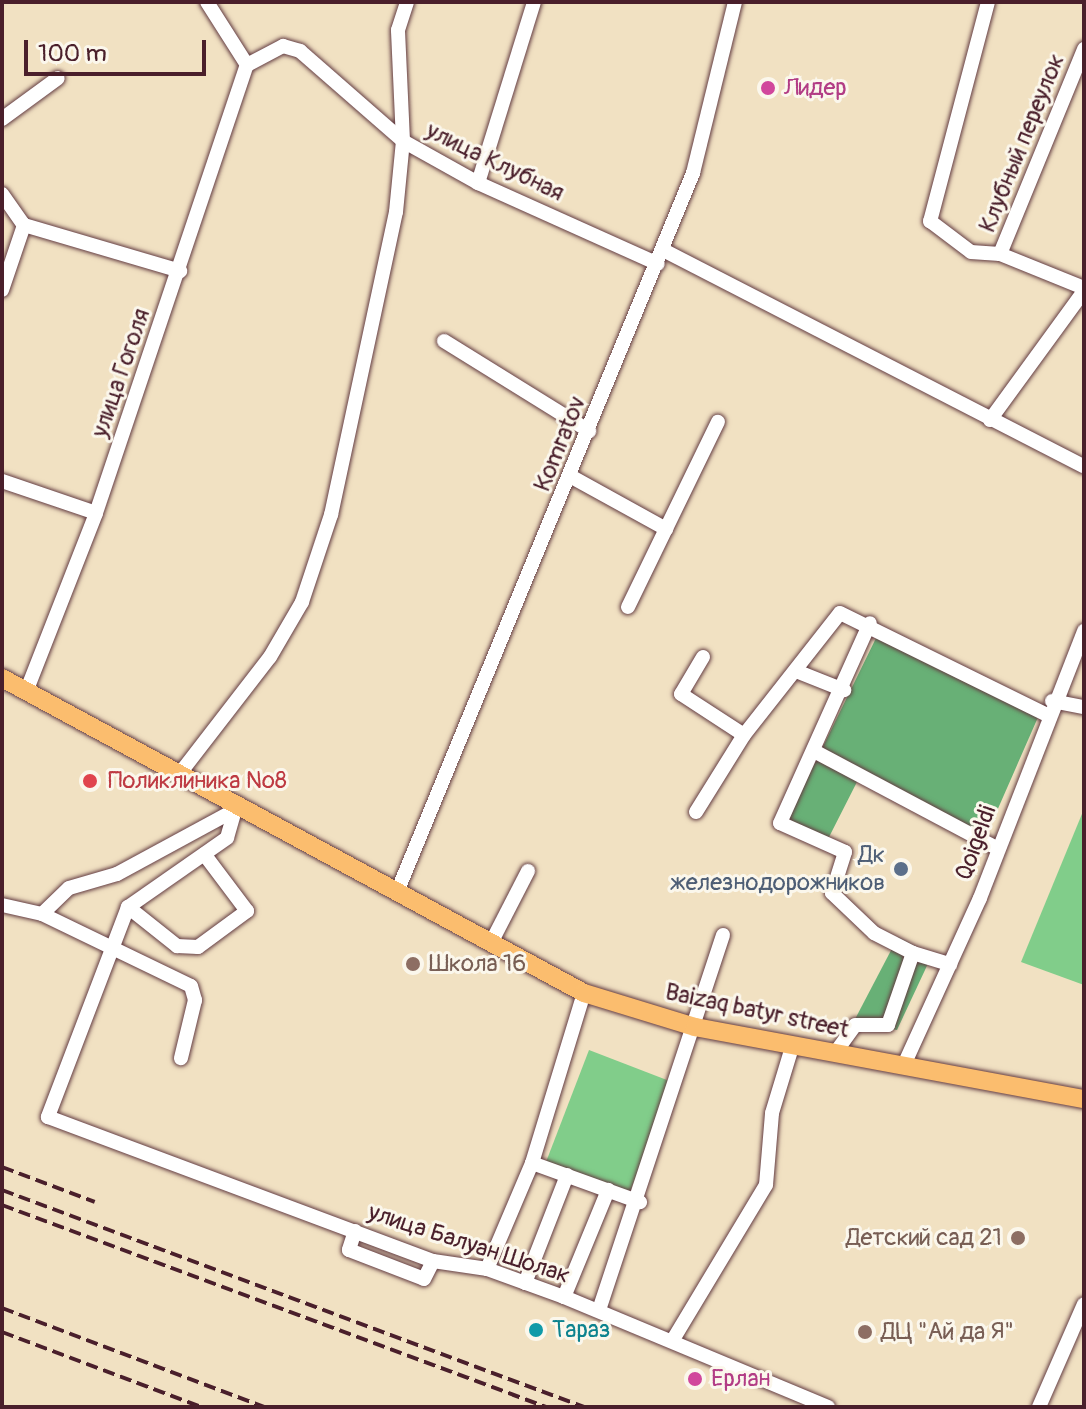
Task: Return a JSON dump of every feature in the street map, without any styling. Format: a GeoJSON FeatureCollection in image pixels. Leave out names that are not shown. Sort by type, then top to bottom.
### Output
{"type":"FeatureCollection","features":[{"type":"Feature","properties":{"kind":"main road","name":"Baizaq batyr street"},"geometry":{"type":"LineString","coordinates":[[2,678],[181,772],[236,807],[584,993],[695,1027],[1084,1099]]}},
{"type":"Feature","properties":{"kind":"street"},"geometry":{"type":"LineString","coordinates":[[207,2],[247,65]]}},
{"type":"Feature","properties":{"kind":"street"},"geometry":{"type":"LineString","coordinates":[[181,772],[270,657],[302,602],[331,515],[371,335],[403,141],[398,30],[407,2]]}},
{"type":"Feature","properties":{"kind":"street"},"geometry":{"type":"LineString","coordinates":[[478,183],[534,2]]}},
{"type":"Feature","properties":{"kind":"street","name":"Komratov"},"geometry":{"type":"LineString","coordinates":[[397,892],[693,173],[735,2]]}},
{"type":"Feature","properties":{"kind":"street","name":"Клубный переулок"},"geometry":{"type":"LineString","coordinates":[[988,2],[930,221],[971,252],[1000,254],[1084,289]]}},
{"type":"Feature","properties":{"kind":"street","name":"улица Клубная"},"geometry":{"type":"LineString","coordinates":[[247,65],[283,46],[300,51],[403,141],[478,183],[661,257],[1084,466]]}},
{"type":"Feature","properties":{"kind":"street","name":"Клубный переулок"},"geometry":{"type":"LineString","coordinates":[[1000,254],[1084,49]]}},
{"type":"Feature","properties":{"kind":"street","name":"улица Гоголя"},"geometry":{"type":"LineString","coordinates":[[26,692],[96,513],[247,65]]}},
{"type":"Feature","properties":{"kind":"street"},"geometry":{"type":"LineString","coordinates":[[2,119],[58,78]]}},
{"type":"Feature","properties":{"kind":"street"},"geometry":{"type":"LineString","coordinates":[[2,194],[24,225],[180,271]]}},
{"type":"Feature","properties":{"kind":"street"},"geometry":{"type":"LineString","coordinates":[[2,290],[24,225]]}},
{"type":"Feature","properties":{"kind":"street"},"geometry":{"type":"LineString","coordinates":[[990,420],[1084,289]]}},
{"type":"Feature","properties":{"kind":"street"},"geometry":{"type":"LineString","coordinates":[[444,341],[589,431]]}},
{"type":"Feature","properties":{"kind":"street"},"geometry":{"type":"LineString","coordinates":[[628,607],[718,422]]}},
{"type":"Feature","properties":{"kind":"street"},"geometry":{"type":"LineString","coordinates":[[570,476],[666,529]]}},
{"type":"Feature","properties":{"kind":"street"},"geometry":{"type":"LineString","coordinates":[[2,481],[96,513]]}},
{"type":"Feature","properties":{"kind":"street"},"geometry":{"type":"LineString","coordinates":[[696,812],[744,735],[840,613],[870,623],[1049,708],[1084,707]]}},
{"type":"Feature","properties":{"kind":"street"},"geometry":{"type":"LineString","coordinates":[[870,623],[844,690],[780,823],[845,852],[832,893],[874,933],[913,953],[950,964]]}},
{"type":"Feature","properties":{"kind":"street","name":"Qoigeldi"},"geometry":{"type":"LineString","coordinates":[[903,1067],[998,849],[1049,708],[1084,631]]}},
{"type":"Feature","properties":{"kind":"street"},"geometry":{"type":"LineString","coordinates":[[703,657],[681,694],[744,735]]}},
{"type":"Feature","properties":{"kind":"street"},"geometry":{"type":"LineString","coordinates":[[796,671],[844,690]]}},
{"type":"Feature","properties":{"kind":"street"},"geometry":{"type":"LineString","coordinates":[[814,751],[998,849]]}},
{"type":"Feature","properties":{"kind":"street"},"geometry":{"type":"LineString","coordinates":[[108,947],[128,907],[227,838],[236,807]]}},
{"type":"Feature","properties":{"kind":"street"},"geometry":{"type":"LineString","coordinates":[[42,914],[69,888],[140,863],[236,807]]}},
{"type":"Feature","properties":{"kind":"street"},"geometry":{"type":"LineString","coordinates":[[128,907],[177,946],[198,947],[247,911],[204,854]]}},
{"type":"Feature","properties":{"kind":"street"},"geometry":{"type":"LineString","coordinates":[[491,943],[528,871]]}},
{"type":"Feature","properties":{"kind":"street"},"geometry":{"type":"LineString","coordinates":[[2,905],[42,914],[191,986],[195,1000],[181,1058]]}},
{"type":"Feature","properties":{"kind":"street"},"geometry":{"type":"LineString","coordinates":[[599,1310],[640,1202],[723,935]]}},
{"type":"Feature","properties":{"kind":"street","name":"улица Балуан Шолак"},"geometry":{"type":"LineString","coordinates":[[108,947],[48,1117],[433,1261],[487,1269],[599,1310],[674,1338],[828,1407]]}},
{"type":"Feature","properties":{"kind":"street"},"geometry":{"type":"LineString","coordinates":[[835,1053],[855,1025],[888,1025],[913,953]]}},
{"type":"Feature","properties":{"kind":"street"},"geometry":{"type":"LineString","coordinates":[[487,1269],[532,1163],[584,993]]}},
{"type":"Feature","properties":{"kind":"street"},"geometry":{"type":"LineString","coordinates":[[674,1338],[766,1185],[772,1113],[793,1044]]}},
{"type":"Feature","properties":{"kind":"street"},"geometry":{"type":"LineString","coordinates":[[532,1163],[640,1202]]}},
{"type":"Feature","properties":{"kind":"street"},"geometry":{"type":"LineString","coordinates":[[525,1283],[567,1175]]}},
{"type":"Feature","properties":{"kind":"street"},"geometry":{"type":"LineString","coordinates":[[564,1297],[608,1190]]}},
{"type":"Feature","properties":{"kind":"street"},"geometry":{"type":"LineString","coordinates":[[1039,1407],[1084,1304]]}},
{"type":"Feature","properties":{"kind":"green space"},"geometry":{"type":"Polygon","coordinates":[[[878,634],[1039,715],[982,845],[859,778],[827,841],[787,820],[878,634]]]}},
{"type":"Feature","properties":{"kind":"green space"},"geometry":{"type":"Polygon","coordinates":[[[1084,809],[1084,985],[1021,962],[1084,809]]]}},
{"type":"Feature","properties":{"kind":"green space"},"geometry":{"type":"Polygon","coordinates":[[[898,937],[932,955],[897,1030],[853,1023],[898,937]]]}},
{"type":"Feature","properties":{"kind":"green space"},"geometry":{"type":"Polygon","coordinates":[[[589,1050],[672,1082],[629,1194],[546,1162],[589,1050]]]}},
{"type":"Feature","properties":{"kind":"railway"},"geometry":{"type":"LineString","coordinates":[[2,1167],[95,1202]]}},
{"type":"Feature","properties":{"kind":"railway"},"geometry":{"type":"LineString","coordinates":[[2,1190],[584,1407]]}},
{"type":"Feature","properties":{"kind":"railway"},"geometry":{"type":"LineString","coordinates":[[2,1205],[546,1407]]}},
{"type":"Feature","properties":{"kind":"railway"},"geometry":{"type":"LineString","coordinates":[[2,1308],[264,1407]]}},
{"type":"Feature","properties":{"kind":"railway"},"geometry":{"type":"LineString","coordinates":[[2,1332],[202,1407]]}},
{"type":"Feature","properties":{"kind":"place","name":"Лидер"},"geometry":{"type":"Point","coordinates":[768,88]}},
{"type":"Feature","properties":{"kind":"place","name":"Поликлиника №8"},"geometry":{"type":"Point","coordinates":[90,781]}},
{"type":"Feature","properties":{"kind":"place","name":"Дк железнодорожников"},"geometry":{"type":"Point","coordinates":[901,869]}},
{"type":"Feature","properties":{"kind":"place","name":"Школа 16"},"geometry":{"type":"Point","coordinates":[413,964]}},
{"type":"Feature","properties":{"kind":"place","name":"Детский сад 21"},"geometry":{"type":"Point","coordinates":[1018,1238]}},
{"type":"Feature","properties":{"kind":"place","name":"Тараз"},"geometry":{"type":"Point","coordinates":[536,1330]}},
{"type":"Feature","properties":{"kind":"place","name":"ДЦ \"Ай да Я\""},"geometry":{"type":"Point","coordinates":[865,1332]}},
{"type":"Feature","properties":{"kind":"place","name":"Ерлан"},"geometry":{"type":"Point","coordinates":[695,1379]}}]}
